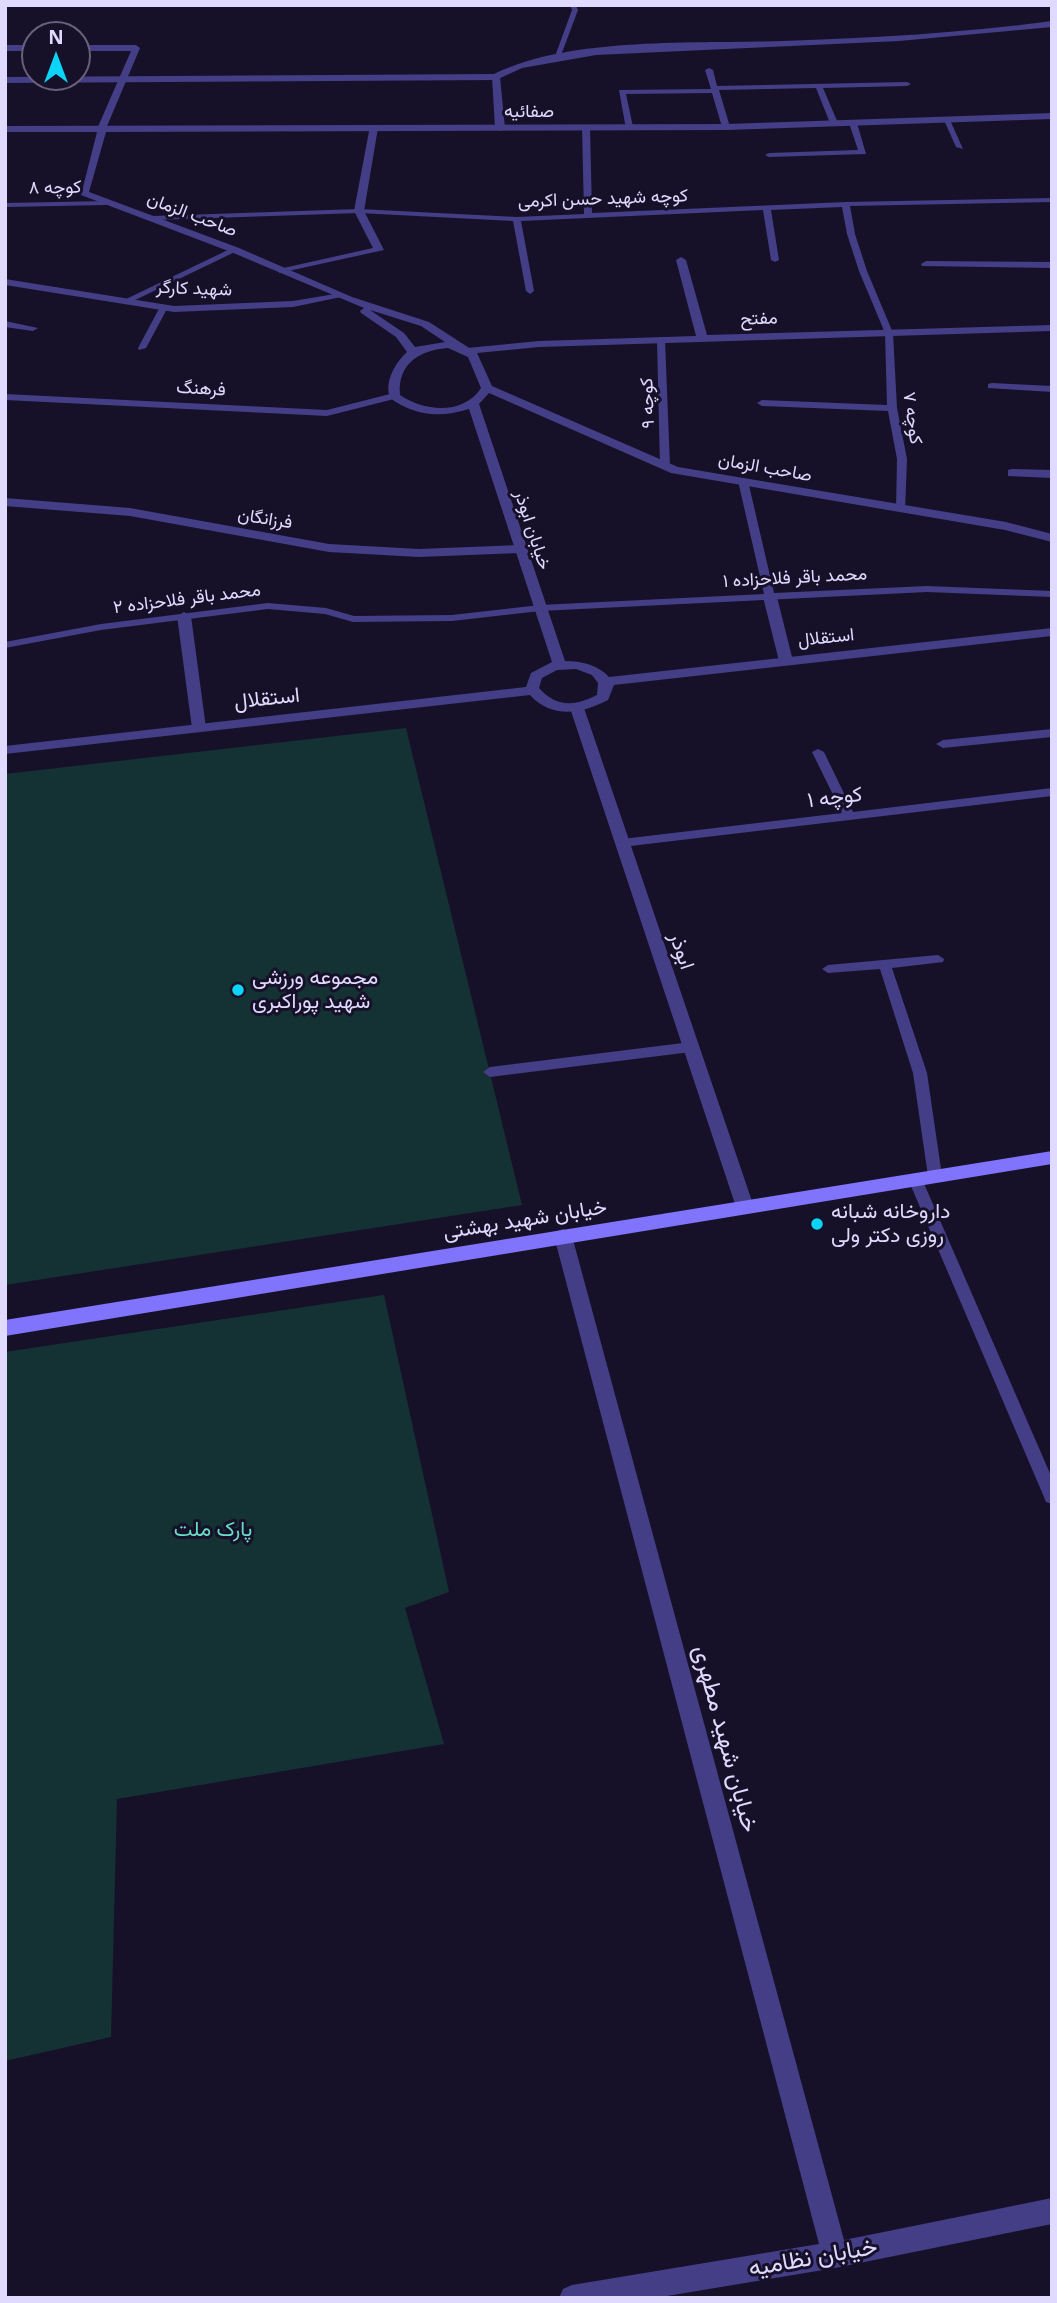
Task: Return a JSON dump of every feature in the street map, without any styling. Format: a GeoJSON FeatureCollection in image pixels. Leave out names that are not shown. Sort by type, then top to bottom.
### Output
{"type":"FeatureCollection","features":[{"type":"Feature","properties":{"kind":"main road","name":"خیابان شهید بهشتی"},"geometry":{"type":"LineString","coordinates":[[5,1328],[1052,1157]]}},
{"type":"Feature","properties":{"kind":"street"},"geometry":{"type":"LineString","coordinates":[[5,79],[496,77],[530,61],[555,58],[656,49],[916,37],[1052,24]]}},
{"type":"Feature","properties":{"kind":"street"},"geometry":{"type":"LineString","coordinates":[[91,48],[136,48],[102,129]]}},
{"type":"Feature","properties":{"kind":"street"},"geometry":{"type":"LineString","coordinates":[[496,77],[499,128]]}},
{"type":"Feature","properties":{"kind":"street","name":"صفائیه"},"geometry":{"type":"LineString","coordinates":[[5,129],[726,127],[1052,116]]}},
{"type":"Feature","properties":{"kind":"street"},"geometry":{"type":"LineString","coordinates":[[284,271],[379,250],[359,211],[373,128]]}},
{"type":"Feature","properties":{"kind":"street","name":"صاحب الزمان"},"geometry":{"type":"LineString","coordinates":[[102,129],[84,193],[235,250],[344,297]]}},
{"type":"Feature","properties":{"kind":"street"},"geometry":{"type":"LineString","coordinates":[[681,260],[702,339]]}},
{"type":"Feature","properties":{"kind":"street"},"geometry":{"type":"LineString","coordinates":[[926,264],[1052,265]]}},
{"type":"Feature","properties":{"kind":"street","name":"شهید کارگر"},"geometry":{"type":"LineString","coordinates":[[5,282],[164,307],[236,308],[344,297]]}},
{"type":"Feature","properties":{"kind":"street"},"geometry":{"type":"LineString","coordinates":[[344,297],[425,324],[467,351],[476,360],[487,387],[483,396],[473,404],[444,411],[413,408],[394,396],[392,386],[404,360],[412,351],[429,346],[450,345],[467,351]]}},
{"type":"Feature","properties":{"kind":"street"},"geometry":{"type":"LineString","coordinates":[[344,297],[400,335],[412,351]]}},
{"type":"Feature","properties":{"kind":"street"},"geometry":{"type":"LineString","coordinates":[[5,324],[33,328]]}},
{"type":"Feature","properties":{"kind":"street","name":"مفتح"},"geometry":{"type":"LineString","coordinates":[[467,351],[539,344],[1052,328]]}},
{"type":"Feature","properties":{"kind":"street"},"geometry":{"type":"LineString","coordinates":[[992,386],[1052,389]]}},
{"type":"Feature","properties":{"kind":"street","name":"صاحب الزمان"},"geometry":{"type":"LineString","coordinates":[[487,387],[665,466],[1006,526],[1052,538]]}},
{"type":"Feature","properties":{"kind":"street","name":"فرهنگ"},"geometry":{"type":"LineString","coordinates":[[5,397],[327,413],[394,396]]}},
{"type":"Feature","properties":{"kind":"street","name":"خیابان ابوذر"},"geometry":{"type":"LineString","coordinates":[[473,404],[560,666]]}},
{"type":"Feature","properties":{"kind":"street"},"geometry":{"type":"LineString","coordinates":[[1012,472],[1052,474]]}},
{"type":"Feature","properties":{"kind":"street","name":"فرزانگان"},"geometry":{"type":"LineString","coordinates":[[5,502],[130,512],[329,548],[419,553],[520,549]]}},
{"type":"Feature","properties":{"kind":"street"},"geometry":{"type":"LineString","coordinates":[[770,597],[786,662]]}},
{"type":"Feature","properties":{"kind":"street"},"geometry":{"type":"LineString","coordinates":[[184,616],[199,728]]}},
{"type":"Feature","properties":{"kind":"street","name":"استقلال"},"geometry":{"type":"LineString","coordinates":[[606,682],[1052,632]]}},
{"type":"Feature","properties":{"kind":"street"},"geometry":{"type":"LineString","coordinates":[[577,665],[597,671],[606,682],[603,697],[586,707],[577,708],[562,709],[541,701],[533,690],[536,676],[560,666],[577,665]]}},
{"type":"Feature","properties":{"kind":"street","name":"استقلال"},"geometry":{"type":"LineString","coordinates":[[5,750],[533,690]]}},
{"type":"Feature","properties":{"kind":"street","name":"ابوذر"},"geometry":{"type":"LineString","coordinates":[[577,708],[745,1207]]}},
{"type":"Feature","properties":{"kind":"street"},"geometry":{"type":"LineString","coordinates":[[943,744],[1052,733]]}},
{"type":"Feature","properties":{"kind":"street","name":"خیابان شهید مطهری"},"geometry":{"type":"LineString","coordinates":[[564,1236],[835,2255]]}},
{"type":"Feature","properties":{"kind":"street","name":"خیابان نظامیه"},"geometry":{"type":"LineString","coordinates":[[572,2298],[835,2255],[1052,2211]]}},
{"type":"Feature","properties":{"kind":"lane"},"geometry":{"type":"LineString","coordinates":[[555,58],[575,10],[573,5]]}},
{"type":"Feature","properties":{"kind":"lane"},"geometry":{"type":"LineString","coordinates":[[709,70],[726,127]]}},
{"type":"Feature","properties":{"kind":"lane"},"geometry":{"type":"LineString","coordinates":[[629,127],[622,92],[907,84]]}},
{"type":"Feature","properties":{"kind":"lane"},"geometry":{"type":"LineString","coordinates":[[819,86],[834,123]]}},
{"type":"Feature","properties":{"kind":"lane"},"geometry":{"type":"LineString","coordinates":[[946,120],[960,147]]}},
{"type":"Feature","properties":{"kind":"lane"},"geometry":{"type":"LineString","coordinates":[[769,155],[863,152],[853,123]]}},
{"type":"Feature","properties":{"kind":"lane"},"geometry":{"type":"LineString","coordinates":[[586,127],[588,216]]}},
{"type":"Feature","properties":{"kind":"lane","name":"کوچه شهید حسن اکرمی"},"geometry":{"type":"LineString","coordinates":[[154,218],[359,211],[517,219],[846,204],[1052,200]]}},
{"type":"Feature","properties":{"kind":"lane","name":"کوچه ۸"},"geometry":{"type":"LineString","coordinates":[[5,205],[106,203]]}},
{"type":"Feature","properties":{"kind":"lane"},"geometry":{"type":"LineString","coordinates":[[846,204],[851,234],[863,271],[889,333]]}},
{"type":"Feature","properties":{"kind":"lane"},"geometry":{"type":"LineString","coordinates":[[767,209],[775,260]]}},
{"type":"Feature","properties":{"kind":"lane"},"geometry":{"type":"LineString","coordinates":[[517,219],[530,291]]}},
{"type":"Feature","properties":{"kind":"lane"},"geometry":{"type":"LineString","coordinates":[[126,301],[235,250]]}},
{"type":"Feature","properties":{"kind":"lane"},"geometry":{"type":"LineString","coordinates":[[142,348],[164,307]]}},
{"type":"Feature","properties":{"kind":"lane","name":"کوچه ۷"},"geometry":{"type":"LineString","coordinates":[[889,333],[892,408],[902,459],[901,509]]}},
{"type":"Feature","properties":{"kind":"lane","name":"کوچه ۹"},"geometry":{"type":"LineString","coordinates":[[662,340],[665,466]]}},
{"type":"Feature","properties":{"kind":"lane"},"geometry":{"type":"LineString","coordinates":[[762,403],[892,408]]}},
{"type":"Feature","properties":{"kind":"lane"},"geometry":{"type":"LineString","coordinates":[[743,481],[770,597]]}},
{"type":"Feature","properties":{"kind":"lane","name":"محمد باقر فلاحزاده ۱"},"geometry":{"type":"LineString","coordinates":[[540,608],[927,589],[1052,594]]}},
{"type":"Feature","properties":{"kind":"lane","name":"محمد باقر فلاحزاده ۲"},"geometry":{"type":"LineString","coordinates":[[5,645],[101,627],[268,606],[326,611],[353,619],[452,618],[540,608]]}},
{"type":"Feature","properties":{"kind":"lane"},"geometry":{"type":"LineString","coordinates":[[818,752],[849,816]]}},
{"type":"Feature","properties":{"kind":"lane","name":"کوچه ۱"},"geometry":{"type":"LineString","coordinates":[[622,843],[1052,792]]}},
{"type":"Feature","properties":{"kind":"lane"},"geometry":{"type":"LineString","coordinates":[[828,968],[885,965],[939,958]]}},
{"type":"Feature","properties":{"kind":"lane"},"geometry":{"type":"LineString","coordinates":[[885,965],[920,1073],[935,1176]]}},
{"type":"Feature","properties":{"kind":"lane"},"geometry":{"type":"LineString","coordinates":[[491,1072],[691,1047]]}},
{"type":"Feature","properties":{"kind":"lane"},"geometry":{"type":"LineString","coordinates":[[915,1179],[1052,1497]]}},
{"type":"Feature","properties":{"kind":"green space","name":"مجموعه ورزشی شهید پوراکبری"},"geometry":{"type":"Polygon","coordinates":[[[406,728],[522,1205],[5,1285],[5,774],[406,728]]]}},
{"type":"Feature","properties":{"kind":"green space","name":"پارک ملت"},"geometry":{"type":"Polygon","coordinates":[[[384,1295],[449,1592],[405,1608],[444,1744],[117,1799],[111,2037],[5,2061],[5,1352],[384,1295]]]}},
{"type":"Feature","properties":{"kind":"place","name":"مجموعه ورزشی شهید پوراکبری"},"geometry":{"type":"Point","coordinates":[238,990]}},
{"type":"Feature","properties":{"kind":"place","name":"داروخانه شبانه روزی دکتر ولی"},"geometry":{"type":"Point","coordinates":[817,1224]}}]}
